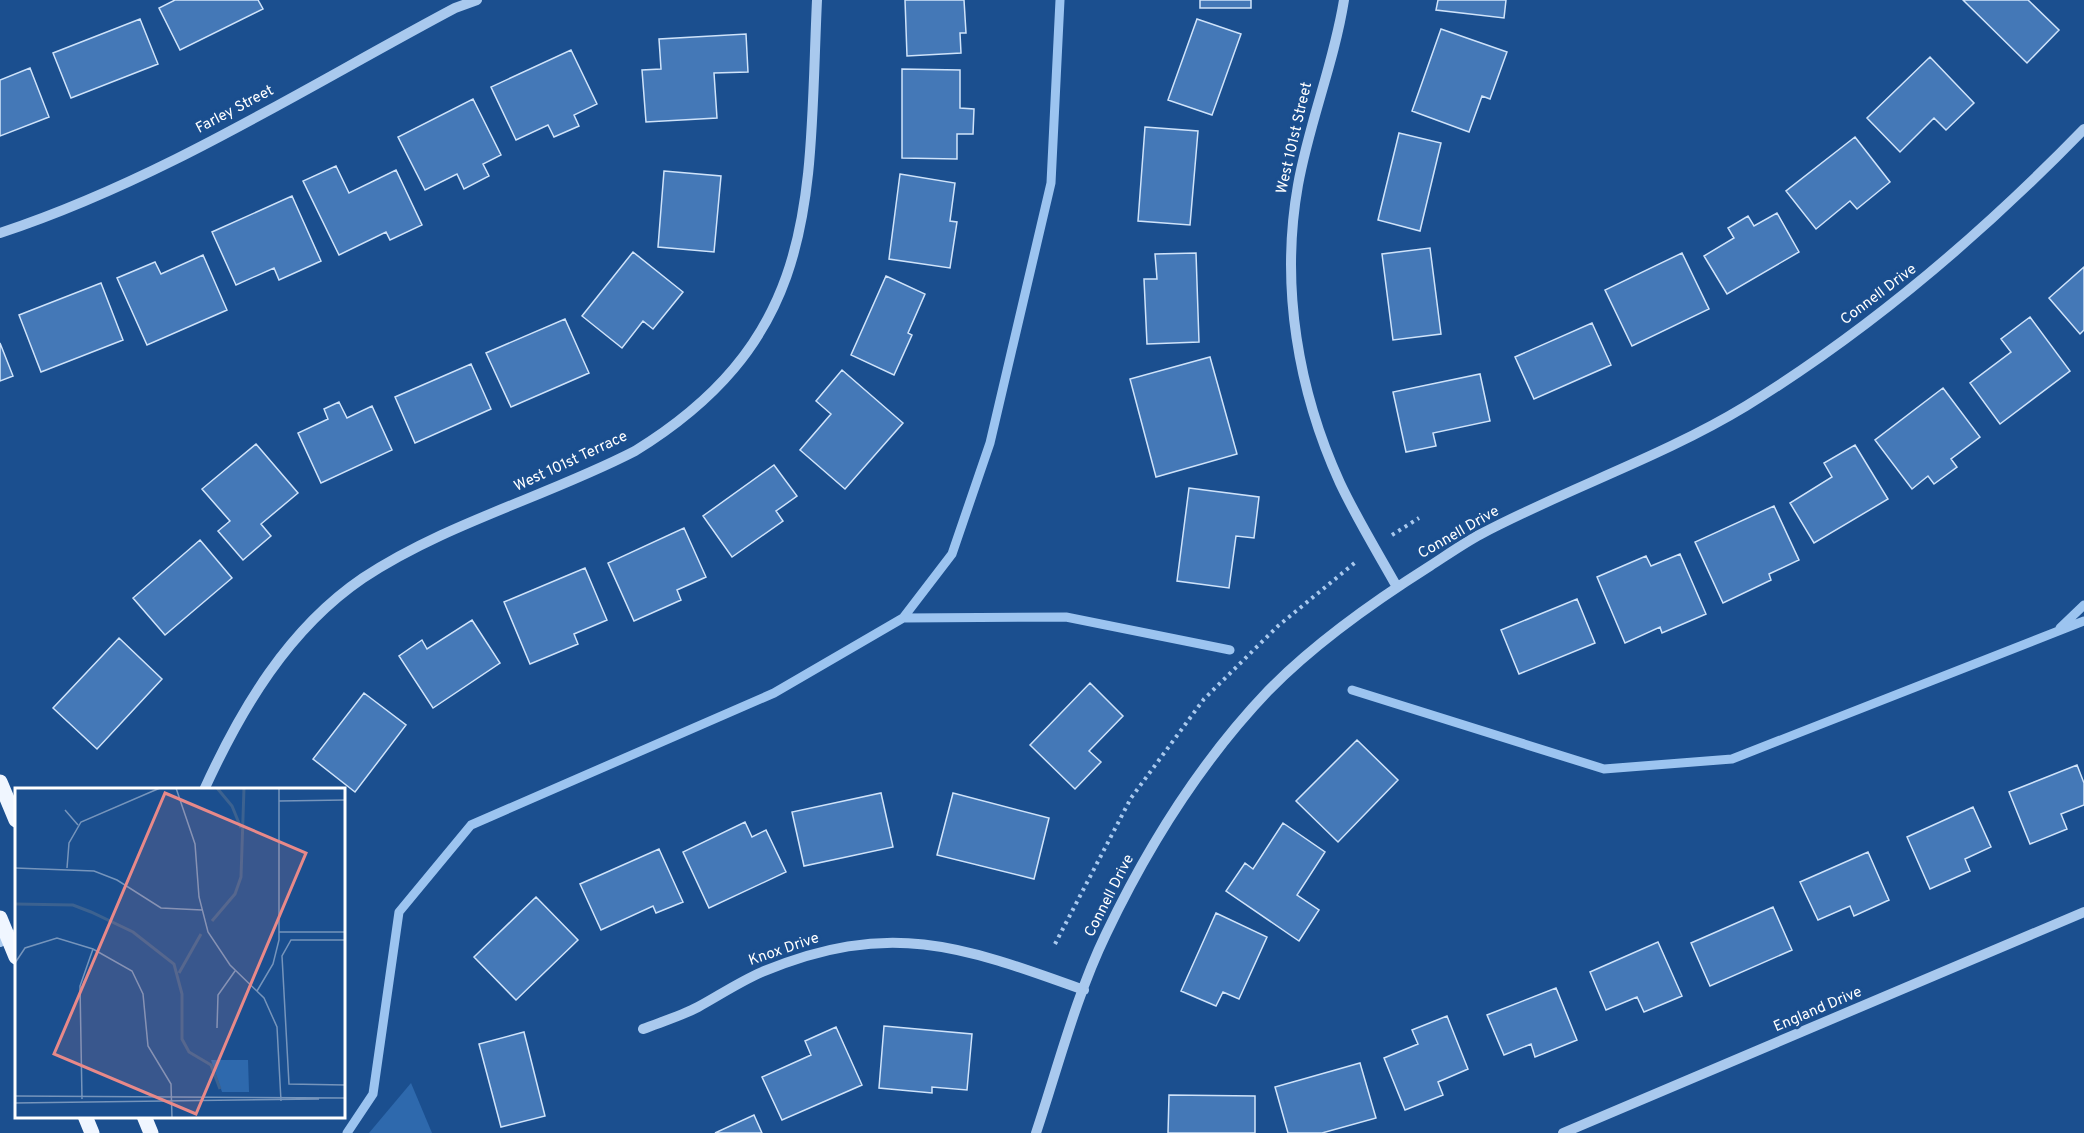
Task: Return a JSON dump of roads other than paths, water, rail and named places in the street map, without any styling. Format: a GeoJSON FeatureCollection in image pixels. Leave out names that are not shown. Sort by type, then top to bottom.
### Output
{"type":"FeatureCollection","features":[{"type":"Feature","properties":{"kind":"main road"},"geometry":{"type":"LineString","coordinates":[[0,782],[15,818]]}},
{"type":"Feature","properties":{"kind":"main road"},"geometry":{"type":"LineString","coordinates":[[0,918],[15,955]]}},
{"type":"Feature","properties":{"kind":"main road"},"geometry":{"type":"LineString","coordinates":[[86,1118],[92,1133]]}},
{"type":"Feature","properties":{"kind":"main road"},"geometry":{"type":"LineString","coordinates":[[145,1118],[151,1133]]}},
{"type":"Feature","properties":{"kind":"street","name":"Farley Street"},"geometry":{"type":"LineString","coordinates":[[0,233],[92,199],[157,168],[455,8],[477,0]]}},
{"type":"Feature","properties":{"kind":"street","name":"West 101st Terrace"},"geometry":{"type":"LineString","coordinates":[[204,788],[229,734],[267,673],[320,613],[363,579],[420,546],[635,451],[663,433],[714,391],[737,366],[768,319],[783,290],[798,243],[809,184],[816,0]]}},
{"type":"Feature","properties":{"kind":"street","name":"West 101st Street"},"geometry":{"type":"LineString","coordinates":[[1344,0],[1297,187],[1292,244],[1293,309],[1305,384],[1315,421],[1341,484],[1397,587]]}},
{"type":"Feature","properties":{"kind":"street","name":"Connell Drive"},"geometry":{"type":"LineString","coordinates":[[1036,1133],[1084,990],[1105,936],[1150,852],[1195,780],[1268,692],[1313,649],[1397,587],[1479,535],[1667,447],[1744,407],[1824,354],[1925,280],[2023,192],[2084,129]]}},
{"type":"Feature","properties":{"kind":"street","name":"England Drive"},"geometry":{"type":"LineString","coordinates":[[1563,1133],[2084,912]]}},
{"type":"Feature","properties":{"kind":"street","name":"Knox Drive"},"geometry":{"type":"LineString","coordinates":[[643,1029],[697,1007],[731,986],[763,972],[818,952],[872,942],[934,945],[994,958],[1084,990]]}},
{"type":"Feature","properties":{"kind":"waterway"},"geometry":{"type":"LineString","coordinates":[[347,1133],[373,1094],[399,912],[471,825],[774,693],[903,618],[952,554],[990,443],[1051,183],[1060,0]]}},
{"type":"Feature","properties":{"kind":"waterway"},"geometry":{"type":"LineString","coordinates":[[2060,628],[2084,605]]}},
{"type":"Feature","properties":{"kind":"waterway"},"geometry":{"type":"LineString","coordinates":[[903,618],[1066,617],[1230,650]]}},
{"type":"Feature","properties":{"kind":"waterway"},"geometry":{"type":"LineString","coordinates":[[1352,690],[1604,769],[1732,759],[2084,621]]}}]}
